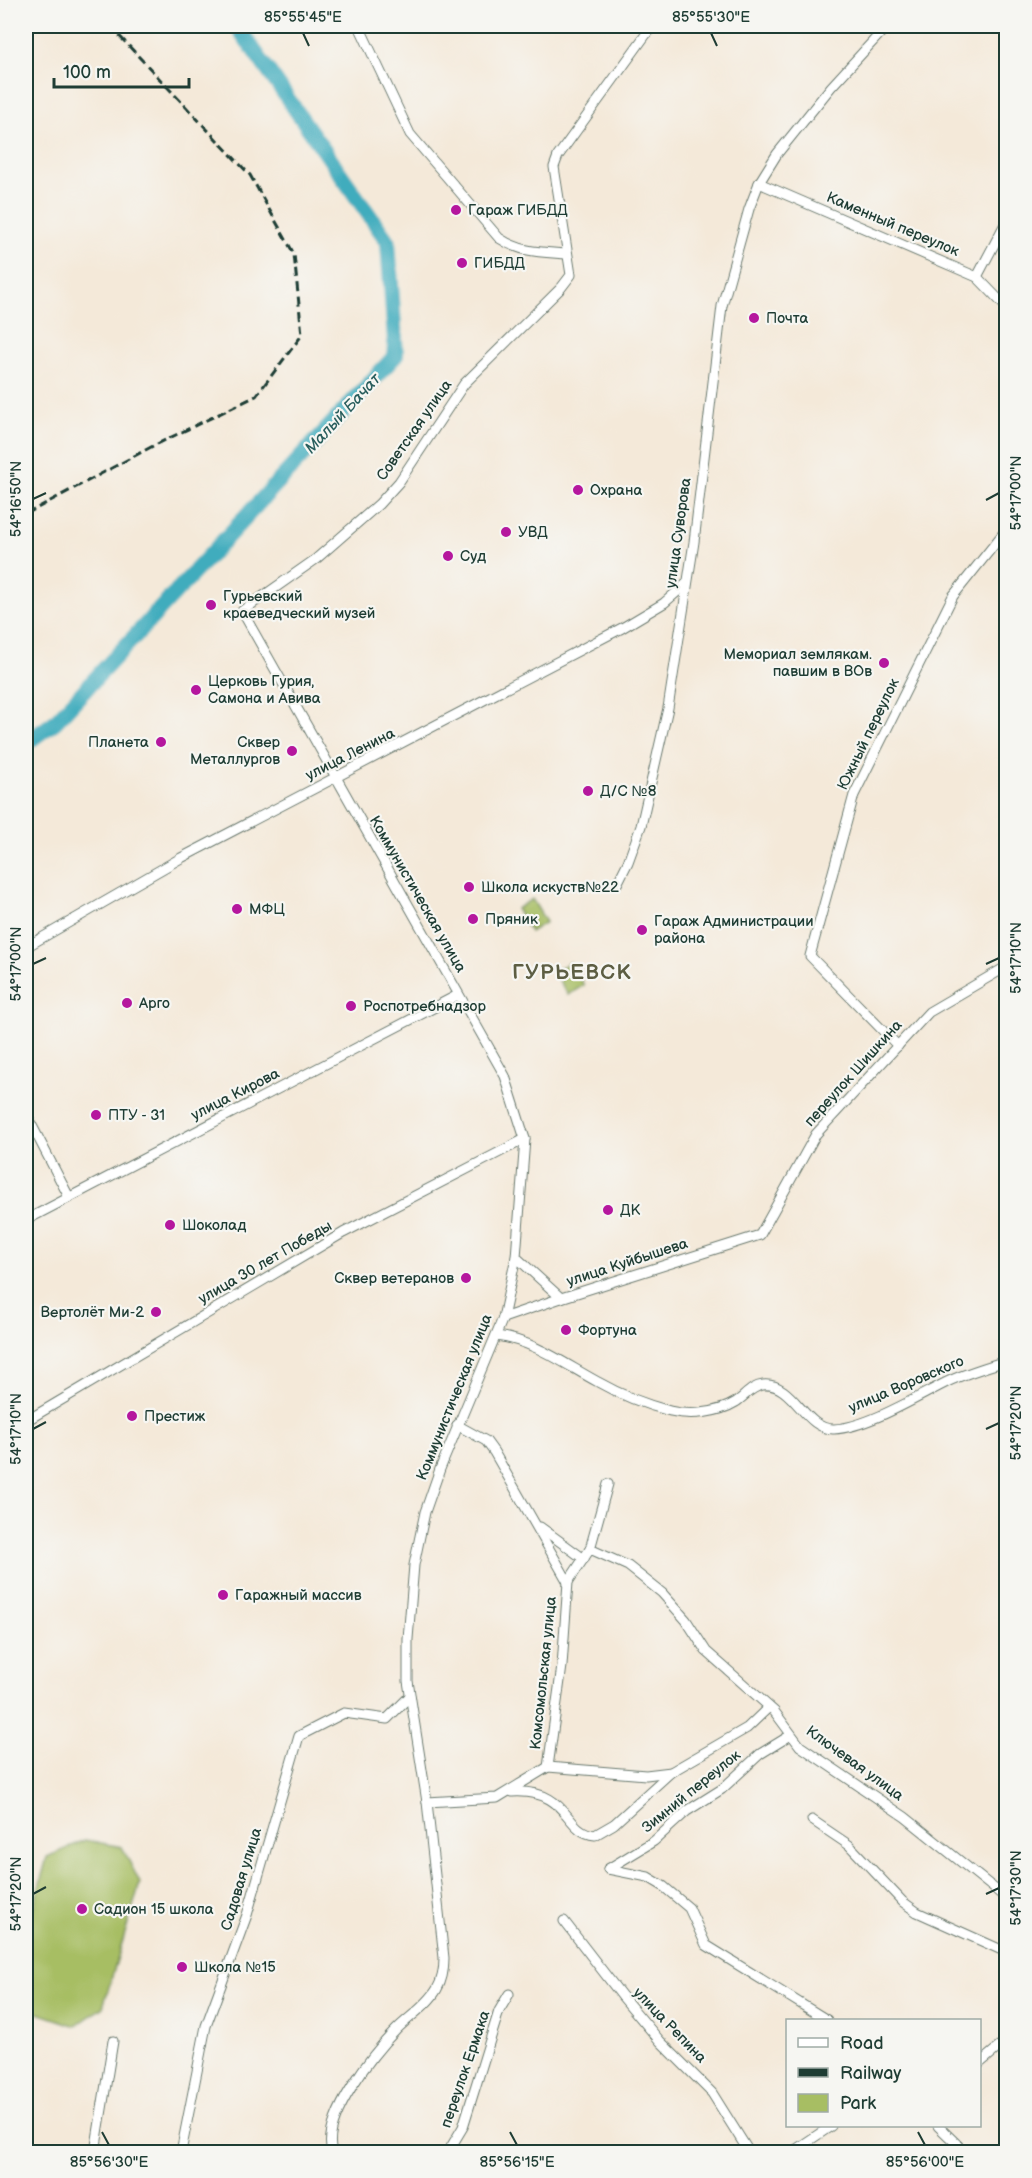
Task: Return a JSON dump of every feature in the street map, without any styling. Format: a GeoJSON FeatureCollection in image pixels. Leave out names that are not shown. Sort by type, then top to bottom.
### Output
{"type":"FeatureCollection","features":[{"type":"Feature","properties":{"kind":"street"},"geometry":{"type":"LineString","coordinates":[[359,26],[411,134],[500,238],[511,246],[528,251],[567,254],[562,206],[554,175],[558,156],[652,26]]}},
{"type":"Feature","properties":{"kind":"street","name":"улица Суворова"},"geometry":{"type":"LineString","coordinates":[[617,884],[628,862],[653,779],[673,684],[694,542],[722,306],[759,183],[792,135],[887,26]]}},
{"type":"Feature","properties":{"kind":"street","name":"Каменный переулок"},"geometry":{"type":"LineString","coordinates":[[759,183],[977,276],[1006,307]]}},
{"type":"Feature","properties":{"kind":"street"},"geometry":{"type":"LineString","coordinates":[[977,276],[1006,222]]}},
{"type":"Feature","properties":{"kind":"street","name":"Советская улица"},"geometry":{"type":"LineString","coordinates":[[242,611],[316,559],[379,504],[399,482],[464,384],[561,288],[570,275],[567,254]]}},
{"type":"Feature","properties":{"kind":"street","name":"Южный переулок"},"geometry":{"type":"LineString","coordinates":[[898,1046],[810,956],[854,795],[953,596],[1006,530]]}},
{"type":"Feature","properties":{"kind":"street","name":"улица Ленина"},"geometry":{"type":"LineString","coordinates":[[26,947],[181,858],[622,628],[664,603],[686,584]]}},
{"type":"Feature","properties":{"kind":"street","name":"Коммунистическая улица"},"geometry":{"type":"LineString","coordinates":[[242,611],[505,1076],[525,1139],[516,1257],[503,1318],[457,1425],[425,1512],[414,1565],[408,1639],[410,1696],[427,1802],[444,1958],[443,1975],[432,1998],[395,2031],[354,2085],[329,2136],[332,2152]]}},
{"type":"Feature","properties":{"kind":"street","name":"переулок Шишкина"},"geometry":{"type":"LineString","coordinates":[[760,1235],[816,1134],[929,1012],[1006,967]]}},
{"type":"Feature","properties":{"kind":"street","name":"улица Кирова"},"geometry":{"type":"LineString","coordinates":[[26,1220],[458,995]]}},
{"type":"Feature","properties":{"kind":"street"},"geometry":{"type":"LineString","coordinates":[[26,1114],[69,1197]]}},
{"type":"Feature","properties":{"kind":"street","name":"улица 30 лет Победы"},"geometry":{"type":"LineString","coordinates":[[26,1420],[343,1233],[525,1139]]}},
{"type":"Feature","properties":{"kind":"street","name":"улица Куйбышева"},"geometry":{"type":"LineString","coordinates":[[516,1257],[561,1298],[760,1235]]}},
{"type":"Feature","properties":{"kind":"street"},"geometry":{"type":"LineString","coordinates":[[503,1318],[561,1298]]}},
{"type":"Feature","properties":{"kind":"street","name":"улица Воровского"},"geometry":{"type":"LineString","coordinates":[[496,1335],[510,1337],[548,1354],[601,1384],[671,1411],[702,1412],[720,1409],[761,1385],[781,1389],[817,1424],[834,1429],[901,1406],[948,1382],[1006,1361]]}},
{"type":"Feature","properties":{"kind":"street","name":"Комсомольская улица"},"geometry":{"type":"LineString","coordinates":[[457,1425],[490,1446],[568,1582]]}},
{"type":"Feature","properties":{"kind":"street","name":"Комсомольская улица"},"geometry":{"type":"LineString","coordinates":[[548,1767],[562,1666],[568,1582],[591,1549],[608,1484]]}},
{"type":"Feature","properties":{"kind":"street","name":"Комсомольская улица"},"geometry":{"type":"LineString","coordinates":[[536,1524],[584,1559]]}},
{"type":"Feature","properties":{"kind":"street","name":"Ключевая улица"},"geometry":{"type":"LineString","coordinates":[[591,1549],[612,1557],[643,1576],[680,1612],[706,1651],[769,1707],[800,1746],[905,1817],[1006,1898]]}},
{"type":"Feature","properties":{"kind":"street","name":"Садовая улица"},"geometry":{"type":"LineString","coordinates":[[181,2152],[206,2026],[247,1915],[299,1736],[344,1713],[387,1719],[410,1696]]}},
{"type":"Feature","properties":{"kind":"street"},"geometry":{"type":"LineString","coordinates":[[508,1792],[529,1791],[544,1795],[563,1809],[583,1832],[595,1835],[614,1824],[671,1772],[747,1728],[769,1707]]}},
{"type":"Feature","properties":{"kind":"street","name":"Зимний переулок"},"geometry":{"type":"LineString","coordinates":[[791,1735],[760,1754],[722,1789],[687,1811],[654,1842],[608,1869],[648,1877],[663,1887],[689,1908],[706,1945],[825,2019]]}},
{"type":"Feature","properties":{"kind":"street"},"geometry":{"type":"LineString","coordinates":[[427,1802],[490,1800],[508,1792],[548,1767],[646,1775],[671,1772]]}},
{"type":"Feature","properties":{"kind":"street"},"geometry":{"type":"LineString","coordinates":[[812,1820],[849,1845],[903,1902],[917,1912],[1006,1952]]}},
{"type":"Feature","properties":{"kind":"street","name":"улица Репина"},"geometry":{"type":"LineString","coordinates":[[564,1921],[660,2041],[712,2093],[749,2152]]}},
{"type":"Feature","properties":{"kind":"street","name":"переулок Ермака"},"geometry":{"type":"LineString","coordinates":[[448,2152],[463,2127],[499,2011],[509,1994]]}},
{"type":"Feature","properties":{"kind":"street"},"geometry":{"type":"LineString","coordinates":[[95,2152],[113,2041]]}},
{"type":"Feature","properties":{"kind":"street"},"geometry":{"type":"LineString","coordinates":[[981,2062],[1006,2041]]}},
{"type":"Feature","properties":{"kind":"street"},"geometry":{"type":"LineString","coordinates":[[792,2152],[830,2127]]}},
{"type":"Feature","properties":{"kind":"street"},"geometry":{"type":"LineString","coordinates":[[939,2127],[965,2152]]}},
{"type":"Feature","properties":{"kind":"green space"},"geometry":{"type":"Polygon","coordinates":[[[532,899],[546,922],[530,932],[516,909],[532,899]]]}},
{"type":"Feature","properties":{"kind":"green space"},"geometry":{"type":"Polygon","coordinates":[[[570,962],[584,985],[568,995],[554,972],[570,962]]]}},
{"type":"Feature","properties":{"kind":"green space","name":"Садион 15 школа"},"geometry":{"type":"Polygon","coordinates":[[[85,1840],[122,1847],[140,1883],[103,2007],[76,2026],[26,2009],[26,1935],[47,1857],[85,1840]]]}},
{"type":"Feature","properties":{"kind":"waterway","name":"Малый Бачат"},"geometry":{"type":"LineString","coordinates":[[26,743],[55,722],[396,355],[388,242],[237,26]]}},
{"type":"Feature","properties":{"kind":"railway"},"geometry":{"type":"LineString","coordinates":[[26,514],[153,446],[256,396],[302,335],[294,254],[250,175],[110,26]]}},
{"type":"Feature","properties":{"kind":"place","name":"Гараж ГИБДД"},"geometry":{"type":"Point","coordinates":[456,210]}},
{"type":"Feature","properties":{"kind":"place","name":"ГИБДД"},"geometry":{"type":"Point","coordinates":[462,263]}},
{"type":"Feature","properties":{"kind":"place","name":"Почта"},"geometry":{"type":"Point","coordinates":[754,318]}},
{"type":"Feature","properties":{"kind":"place","name":"Охрана"},"geometry":{"type":"Point","coordinates":[578,490]}},
{"type":"Feature","properties":{"kind":"place","name":"УВД"},"geometry":{"type":"Point","coordinates":[506,532]}},
{"type":"Feature","properties":{"kind":"place","name":"Суд"},"geometry":{"type":"Point","coordinates":[448,556]}},
{"type":"Feature","properties":{"kind":"place","name":"Гурьевский краеведческий музей"},"geometry":{"type":"Point","coordinates":[211,605]}},
{"type":"Feature","properties":{"kind":"place","name":"Мемориал землякам. павшим в ВОв"},"geometry":{"type":"Point","coordinates":[884,663]}},
{"type":"Feature","properties":{"kind":"place","name":"Церковь Гурия, Самона и Авива"},"geometry":{"type":"Point","coordinates":[196,690]}},
{"type":"Feature","properties":{"kind":"place","name":"Планета"},"geometry":{"type":"Point","coordinates":[161,742]}},
{"type":"Feature","properties":{"kind":"place","name":"Сквер Металлургов"},"geometry":{"type":"Point","coordinates":[292,751]}},
{"type":"Feature","properties":{"kind":"place","name":"Д/С №8"},"geometry":{"type":"Point","coordinates":[588,791]}},
{"type":"Feature","properties":{"kind":"place","name":"Школа искуств№22"},"geometry":{"type":"Point","coordinates":[469,887]}},
{"type":"Feature","properties":{"kind":"place","name":"МФЦ"},"geometry":{"type":"Point","coordinates":[237,909]}},
{"type":"Feature","properties":{"kind":"place","name":"Пряник"},"geometry":{"type":"Point","coordinates":[473,919]}},
{"type":"Feature","properties":{"kind":"place","name":"Гараж Администрации района"},"geometry":{"type":"Point","coordinates":[642,930]}},
{"type":"Feature","properties":{"kind":"place","name":"Арго"},"geometry":{"type":"Point","coordinates":[127,1003]}},
{"type":"Feature","properties":{"kind":"place","name":"Роспотребнадзор"},"geometry":{"type":"Point","coordinates":[351,1006]}},
{"type":"Feature","properties":{"kind":"place","name":"ПТУ - 31"},"geometry":{"type":"Point","coordinates":[96,1115]}},
{"type":"Feature","properties":{"kind":"place","name":"ДК"},"geometry":{"type":"Point","coordinates":[608,1210]}},
{"type":"Feature","properties":{"kind":"place","name":"Шоколад"},"geometry":{"type":"Point","coordinates":[170,1225]}},
{"type":"Feature","properties":{"kind":"place","name":"Сквер ветеранов"},"geometry":{"type":"Point","coordinates":[466,1278]}},
{"type":"Feature","properties":{"kind":"place","name":"Вертолёт Ми-2"},"geometry":{"type":"Point","coordinates":[156,1312]}},
{"type":"Feature","properties":{"kind":"place","name":"Фортуна"},"geometry":{"type":"Point","coordinates":[566,1330]}},
{"type":"Feature","properties":{"kind":"place","name":"Престиж"},"geometry":{"type":"Point","coordinates":[132,1416]}},
{"type":"Feature","properties":{"kind":"place","name":"Гаражный массив"},"geometry":{"type":"Point","coordinates":[223,1595]}},
{"type":"Feature","properties":{"kind":"place","name":"Садион 15 школа"},"geometry":{"type":"Point","coordinates":[82,1909]}},
{"type":"Feature","properties":{"kind":"place","name":"Школа №15"},"geometry":{"type":"Point","coordinates":[182,1967]}},
{"type":"Feature","properties":{"kind":"district","name":"ГУРЬЕВСК"},"geometry":{"type":"Point","coordinates":[572,972]}}]}
